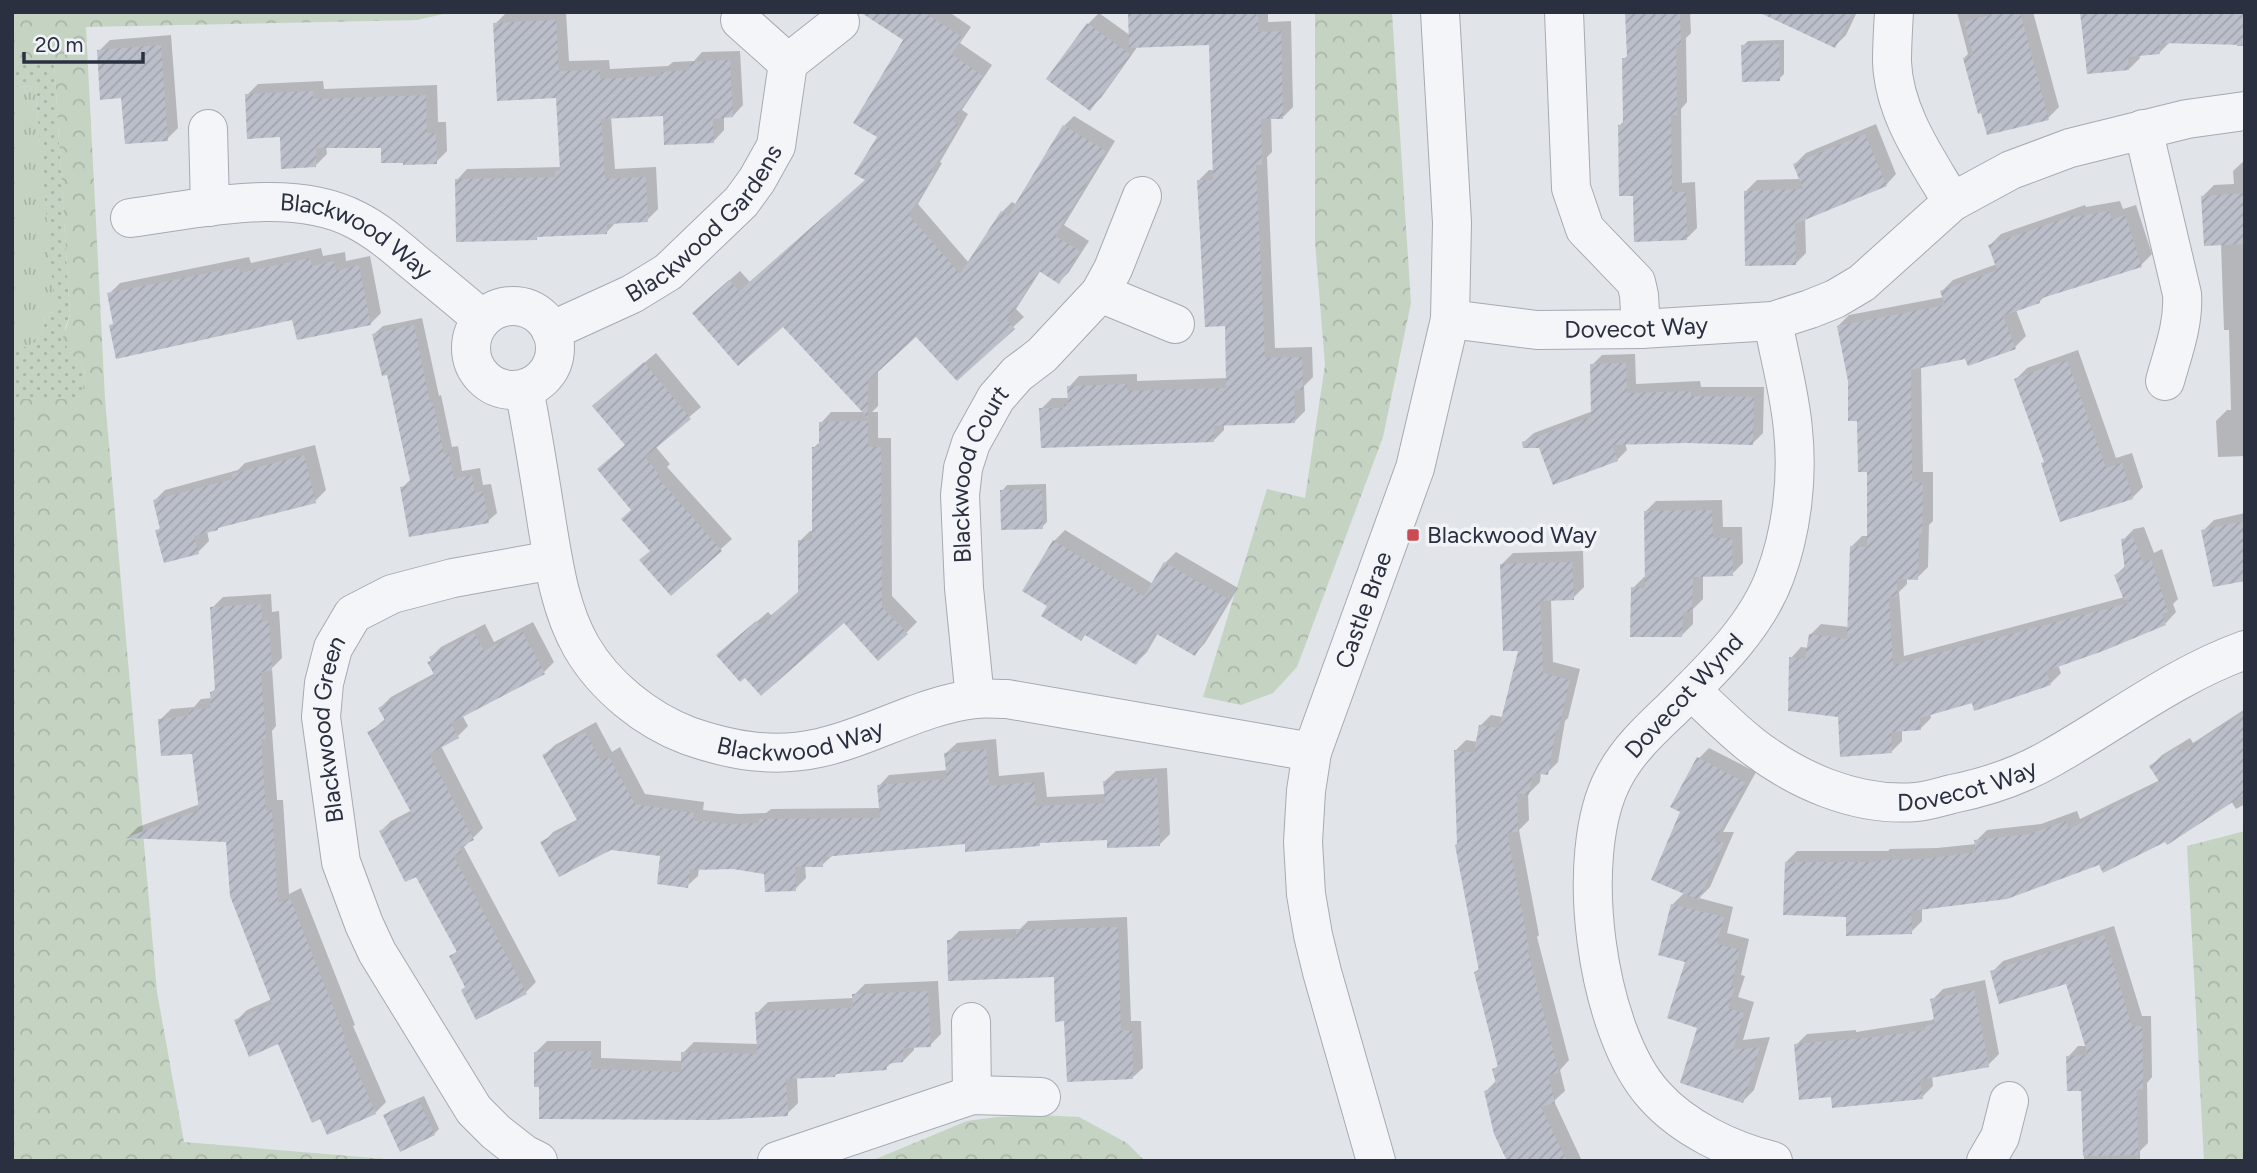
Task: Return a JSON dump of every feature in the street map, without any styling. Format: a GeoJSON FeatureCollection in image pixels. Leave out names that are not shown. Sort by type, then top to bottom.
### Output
{"type":"FeatureCollection","features":[{"type":"Feature","properties":{"kind":"street","name":"Castle Brae"},"geometry":{"type":"LineString","coordinates":[[1376,1161],[1313,935],[1306,894],[1303,842],[1312,752],[1415,468],[1450,318],[1452,223],[1440,12]]}},
{"type":"Feature","properties":{"kind":"street"},"geometry":{"type":"LineString","coordinates":[[1564,12],[1571,188],[1585,229],[1636,282],[1642,328]]}},
{"type":"Feature","properties":{"kind":"street"},"geometry":{"type":"LineString","coordinates":[[1894,12],[1892,64],[1898,96],[1910,129],[1952,202]]}},
{"type":"Feature","properties":{"kind":"street"},"geometry":{"type":"LineString","coordinates":[[740,20],[788,63],[840,22]]}},
{"type":"Feature","properties":{"kind":"street","name":"Blackwood Gardens"},"geometry":{"type":"LineString","coordinates":[[551,331],[632,294],[668,272],[741,202],[776,146],[788,63]]}},
{"type":"Feature","properties":{"kind":"street","name":"Dovecot Way"},"geometry":{"type":"LineString","coordinates":[[1450,318],[1537,330],[1773,321],[1835,299],[1862,283],[1952,202],[2011,170],[2070,148],[2143,129],[2187,119],[2245,111]]}},
{"type":"Feature","properties":{"kind":"street"},"geometry":{"type":"LineString","coordinates":[[208,129],[211,207]]}},
{"type":"Feature","properties":{"kind":"street"},"geometry":{"type":"LineString","coordinates":[[2143,129],[2182,294],[2180,327],[2165,381]]}},
{"type":"Feature","properties":{"kind":"street","name":"Blackwood Court"},"geometry":{"type":"LineString","coordinates":[[975,699],[964,588],[960,495],[963,468],[971,443],[996,398],[1017,374],[1042,355],[1100,293],[1113,269],[1142,196]]}},
{"type":"Feature","properties":{"kind":"street","name":"Blackwood Way"},"geometry":{"type":"LineString","coordinates":[[130,218],[254,203],[310,204],[331,209],[371,228],[482,318]]}},
{"type":"Feature","properties":{"kind":"street"},"geometry":{"type":"LineString","coordinates":[[1100,293],[1175,324]]}},
{"type":"Feature","properties":{"kind":"street"},"geometry":{"type":"LineString","coordinates":[[516,305],[537,313],[546,321],[555,342],[551,364],[537,382],[524,389],[501,388],[489,383],[480,374],[474,364],[471,338],[482,318],[493,310],[516,305]]}},
{"type":"Feature","properties":{"kind":"street","name":"Dovecot Wynd"},"geometry":{"type":"LineString","coordinates":[[1773,321],[1793,428],[1795,453],[1794,487],[1784,547],[1775,578],[1744,632],[1625,757],[1612,780],[1600,817],[1594,850],[1593,886],[1598,951],[1611,1013],[1622,1044],[1635,1068],[1654,1095],[1699,1131],[1727,1145],[1773,1161]]}},
{"type":"Feature","properties":{"kind":"street","name":"Blackwood Way"},"geometry":{"type":"LineString","coordinates":[[524,389],[553,560],[560,593],[572,627],[599,671],[621,694],[681,733],[712,744],[764,753],[800,751],[821,747],[942,707],[975,699],[1007,699],[1312,752]]}},
{"type":"Feature","properties":{"kind":"street","name":"Blackwood Green"},"geometry":{"type":"LineString","coordinates":[[538,1161],[524,1154],[474,1110],[377,952],[341,862],[321,717],[324,683],[333,648],[353,614],[392,594],[453,578],[553,560]]}},
{"type":"Feature","properties":{"kind":"street","name":"Dovecot Way"},"geometry":{"type":"LineString","coordinates":[[1691,690],[1749,744],[1809,781],[1849,795],[1886,802],[1916,802],[1986,787],[2029,769],[2193,673],[2245,650]]}},
{"type":"Feature","properties":{"kind":"street"},"geometry":{"type":"LineString","coordinates":[[971,1022],[972,1095]]}},
{"type":"Feature","properties":{"kind":"street"},"geometry":{"type":"LineString","coordinates":[[777,1161],[972,1095],[1041,1097]]}},
{"type":"Feature","properties":{"kind":"street"},"geometry":{"type":"LineString","coordinates":[[1986,1161],[2000,1137],[2009,1101]]}},
{"type":"Feature","properties":{"kind":"green space"},"geometry":{"type":"Polygon","coordinates":[[[12,12],[452,12],[417,20],[86,27],[105,399],[157,992],[184,1142],[409,1161],[12,1161],[12,399],[82,399],[85,374],[82,364],[69,352],[63,338],[70,315],[54,61],[12,63],[12,12]]]}},
{"type":"Feature","properties":{"kind":"green space"},"geometry":{"type":"Polygon","coordinates":[[[1315,12],[1392,12],[1411,303],[1383,437],[1297,667],[1273,693],[1241,705],[1203,697],[1267,489],[1305,498],[1325,365],[1315,242],[1315,12]]]}},
{"type":"Feature","properties":{"kind":"green space"},"geometry":{"type":"Polygon","coordinates":[[[54,60],[70,315],[65,328],[69,352],[82,364],[85,374],[83,399],[12,399],[12,350],[28,346],[38,339],[43,329],[45,313],[54,312],[35,86],[12,87],[12,63],[54,60]]]}},
{"type":"Feature","properties":{"kind":"green space"},"geometry":{"type":"Polygon","coordinates":[[[35,86],[55,312],[45,313],[41,335],[34,343],[12,350],[12,87],[35,86]]]}},
{"type":"Feature","properties":{"kind":"green space"},"geometry":{"type":"Polygon","coordinates":[[[2245,831],[2245,1161],[2204,1161],[2187,846],[2245,831]]]}},
{"type":"Feature","properties":{"kind":"green space"},"geometry":{"type":"Polygon","coordinates":[[[1038,1115],[1079,1117],[1127,1143],[1145,1161],[871,1161],[967,1121],[1038,1115]]]}},
{"type":"Feature","properties":{"kind":"building"},"geometry":{"type":"Polygon","coordinates":[[[860,12],[924,12],[963,38],[951,54],[983,76],[953,121],[959,125],[909,215],[960,274],[1001,211],[1008,216],[1063,125],[1106,151],[1055,236],[1080,251],[1059,284],[1039,271],[1007,320],[1015,329],[957,381],[916,337],[868,381],[868,418],[783,327],[738,366],[692,313],[729,280],[739,291],[865,180],[854,174],[877,137],[853,123],[903,40],[860,12]]]}},
{"type":"Feature","properties":{"kind":"building"},"geometry":{"type":"Polygon","coordinates":[[[1128,12],[1258,12],[1258,32],[1281,31],[1283,119],[1261,119],[1262,165],[1256,165],[1265,358],[1302,357],[1303,390],[1294,390],[1295,423],[1214,426],[1214,442],[1041,448],[1039,408],[1064,408],[1063,404],[1068,404],[1067,386],[1127,384],[1127,391],[1226,388],[1225,326],[1205,327],[1197,180],[1213,180],[1209,45],[1129,48],[1128,12]]]}},
{"type":"Feature","properties":{"kind":"building"},"geometry":{"type":"Polygon","coordinates":[[[1625,12],[1680,12],[1681,45],[1676,45],[1677,115],[1671,115],[1672,192],[1686,192],[1687,240],[1634,242],[1633,196],[1619,196],[1618,125],[1623,125],[1622,58],[1627,58],[1625,12]]]}},
{"type":"Feature","properties":{"kind":"building"},"geometry":{"type":"Polygon","coordinates":[[[1758,12],[1853,12],[1835,48],[1758,12]]]}},
{"type":"Feature","properties":{"kind":"building"},"geometry":{"type":"Polygon","coordinates":[[[2000,12],[2020,12],[2049,120],[1987,135],[1981,113],[1978,114],[1963,58],[1973,55],[1964,22],[2000,12]]]}},
{"type":"Feature","properties":{"kind":"building"},"geometry":{"type":"Polygon","coordinates":[[[2080,12],[2245,12],[2245,45],[2159,43],[2160,54],[2128,57],[2129,70],[2087,74],[2080,12]]]}},
{"type":"Feature","properties":{"kind":"building"},"geometry":{"type":"Polygon","coordinates":[[[556,20],[559,71],[600,70],[600,79],[661,76],[660,72],[690,70],[690,62],[730,60],[733,117],[713,119],[714,143],[664,145],[663,116],[601,119],[605,179],[646,177],[648,222],[607,224],[607,234],[537,237],[537,240],[456,242],[455,179],[555,177],[555,171],[560,170],[556,98],[497,101],[493,23],[556,20]]]}},
{"type":"Feature","properties":{"kind":"building"},"geometry":{"type":"Polygon","coordinates":[[[1087,23],[1131,55],[1090,111],[1046,79],[1087,23]]]}},
{"type":"Feature","properties":{"kind":"building"},"geometry":{"type":"Polygon","coordinates":[[[1779,44],[1780,81],[1742,82],[1741,45],[1779,44]]]}},
{"type":"Feature","properties":{"kind":"building"},"geometry":{"type":"Polygon","coordinates":[[[161,45],[168,141],[125,144],[121,98],[100,100],[97,50],[161,45]]]}},
{"type":"Feature","properties":{"kind":"building"},"geometry":{"type":"Polygon","coordinates":[[[313,91],[313,99],[426,95],[427,133],[436,133],[437,164],[381,163],[381,148],[316,148],[316,167],[281,169],[280,137],[247,139],[245,94],[313,91]]]}},
{"type":"Feature","properties":{"kind":"building"},"geometry":{"type":"Polygon","coordinates":[[[1865,134],[1887,186],[1795,224],[1796,265],[1745,266],[1744,191],[1803,189],[1793,164],[1865,134]]]}},
{"type":"Feature","properties":{"kind":"building"},"geometry":{"type":"Polygon","coordinates":[[[2245,193],[2245,244],[2204,246],[2201,196],[2245,193]]]}},
{"type":"Feature","properties":{"kind":"building"},"geometry":{"type":"Polygon","coordinates":[[[2109,211],[2112,219],[2125,215],[2142,267],[2039,299],[2040,303],[2003,316],[2016,349],[1968,366],[1965,359],[1911,370],[1912,482],[1923,483],[1922,534],[1919,534],[1918,580],[1897,579],[1897,597],[1889,597],[1893,665],[2129,603],[2129,600],[2124,600],[2114,575],[2125,570],[2121,539],[2133,537],[2143,563],[2151,559],[2168,612],[2162,614],[2166,625],[2046,671],[2051,685],[1974,711],[1972,703],[1920,718],[1921,730],[1891,732],[1892,753],[1840,757],[1838,717],[1788,711],[1789,657],[1805,659],[1809,634],[1847,639],[1850,546],[1867,547],[1867,472],[1858,472],[1857,421],[1848,421],[1848,381],[1837,326],[1945,305],[1940,291],[1997,270],[1988,245],[2075,215],[2109,211]]]}},
{"type":"Feature","properties":{"kind":"building"},"geometry":{"type":"Polygon","coordinates":[[[310,258],[312,266],[334,261],[336,271],[359,265],[371,325],[297,340],[292,320],[116,359],[109,325],[113,324],[107,293],[239,267],[240,273],[310,258]]]}},
{"type":"Feature","properties":{"kind":"building"},"geometry":{"type":"Polygon","coordinates":[[[414,325],[444,454],[449,453],[454,479],[472,475],[475,493],[483,491],[489,523],[409,537],[400,487],[411,485],[387,375],[382,376],[372,334],[414,325]]]}},
{"type":"Feature","properties":{"kind":"building"},"geometry":{"type":"Polygon","coordinates":[[[2067,360],[2106,468],[2122,463],[2133,499],[2060,522],[2041,463],[2044,462],[2014,379],[2067,360]]]}},
{"type":"Feature","properties":{"kind":"building"},"geometry":{"type":"Polygon","coordinates":[[[644,362],[691,419],[645,457],[660,476],[658,478],[722,551],[671,596],[639,560],[650,551],[621,519],[631,510],[597,469],[625,445],[592,406],[644,362]]]}},
{"type":"Feature","properties":{"kind":"building"},"geometry":{"type":"Polygon","coordinates":[[[1626,363],[1627,393],[1691,391],[1691,396],[1754,397],[1753,445],[1612,445],[1618,461],[1553,485],[1539,448],[1523,448],[1522,442],[1591,417],[1590,364],[1626,363]]]}},
{"type":"Feature","properties":{"kind":"building"},"geometry":{"type":"Polygon","coordinates":[[[868,421],[868,447],[881,447],[882,607],[908,634],[878,661],[844,623],[761,696],[745,678],[740,682],[716,655],[756,621],[760,625],[798,592],[798,540],[812,540],[812,447],[819,447],[819,422],[868,421]]]}},
{"type":"Feature","properties":{"kind":"building"},"geometry":{"type":"Polygon","coordinates":[[[304,455],[316,503],[194,536],[199,554],[164,563],[155,530],[160,529],[153,500],[233,479],[232,474],[304,455]]]}},
{"type":"Feature","properties":{"kind":"building"},"geometry":{"type":"Polygon","coordinates":[[[1042,489],[1043,529],[1001,530],[1000,490],[1042,489]]]}},
{"type":"Feature","properties":{"kind":"building"},"geometry":{"type":"Polygon","coordinates":[[[1712,510],[1713,538],[1732,538],[1733,576],[1693,577],[1692,612],[1683,612],[1682,637],[1630,637],[1631,587],[1645,588],[1644,511],[1712,510]]]}},
{"type":"Feature","properties":{"kind":"building"},"geometry":{"type":"Polygon","coordinates":[[[2245,521],[2245,581],[2213,587],[2201,530],[2245,521]]]}},
{"type":"Feature","properties":{"kind":"building"},"geometry":{"type":"Polygon","coordinates":[[[1053,540],[1144,596],[1164,562],[1228,599],[1195,656],[1155,633],[1136,665],[1085,635],[1081,641],[1041,616],[1047,606],[1022,591],[1053,540]]]}},
{"type":"Feature","properties":{"kind":"building"},"geometry":{"type":"Polygon","coordinates":[[[1572,562],[1574,600],[1540,601],[1543,673],[1570,680],[1558,731],[1556,730],[1548,775],[1533,773],[1529,795],[1517,793],[1518,832],[1507,833],[1527,948],[1559,1073],[1548,1075],[1555,1103],[1541,1107],[1567,1161],[1507,1161],[1494,1134],[1484,1091],[1497,1087],[1492,1069],[1498,1067],[1474,972],[1479,971],[1455,845],[1454,750],[1474,753],[1479,725],[1499,728],[1518,651],[1503,651],[1500,564],[1572,562]]]}},
{"type":"Feature","properties":{"kind":"building"},"geometry":{"type":"Polygon","coordinates":[[[261,604],[262,622],[269,621],[272,671],[261,672],[266,739],[261,739],[266,811],[272,810],[278,903],[290,898],[345,1037],[343,1038],[376,1114],[327,1135],[320,1119],[312,1123],[278,1044],[249,1057],[234,1020],[272,1004],[230,896],[226,842],[125,838],[199,810],[192,754],[161,756],[158,719],[189,716],[189,710],[211,708],[210,692],[215,691],[210,607],[261,604]]]}},
{"type":"Feature","properties":{"kind":"building"},"geometry":{"type":"Polygon","coordinates":[[[522,631],[545,674],[451,723],[459,738],[429,754],[474,840],[459,847],[462,852],[454,857],[527,994],[476,1020],[461,990],[465,987],[449,956],[457,952],[416,877],[405,882],[379,831],[412,814],[367,732],[386,722],[378,708],[435,676],[427,662],[431,661],[429,657],[474,633],[484,651],[522,631]]]}},
{"type":"Feature","properties":{"kind":"building"},"geometry":{"type":"Polygon","coordinates":[[[2245,711],[2245,794],[2167,845],[2165,842],[2103,873],[2099,865],[2007,899],[1911,911],[1912,934],[1846,936],[1846,917],[1783,915],[1785,862],[1925,859],[1976,852],[1974,840],[2029,834],[2066,821],[2069,829],[2160,783],[2149,766],[2178,747],[2181,753],[2245,711]]]}},
{"type":"Feature","properties":{"kind":"building"},"geometry":{"type":"Polygon","coordinates":[[[585,732],[601,761],[609,757],[635,804],[694,813],[693,820],[727,824],[759,823],[759,819],[880,818],[877,785],[947,779],[944,753],[986,749],[989,786],[1034,782],[1036,806],[1105,803],[1103,781],[1157,778],[1160,846],[1107,848],[1107,840],[1040,843],[1040,846],[965,852],[965,844],[823,857],[823,867],[795,867],[796,891],[765,892],[764,874],[733,869],[690,870],[688,888],[657,884],[660,856],[611,850],[559,877],[540,842],[578,822],[542,755],[585,732]]]}},
{"type":"Feature","properties":{"kind":"building"},"geometry":{"type":"Polygon","coordinates":[[[1697,757],[1746,783],[1714,842],[1724,842],[1699,900],[1651,880],[1680,812],[1670,807],[1697,757]]]}},
{"type":"Feature","properties":{"kind":"building"},"geometry":{"type":"Polygon","coordinates":[[[1671,904],[1724,917],[1717,944],[1740,950],[1731,986],[1735,987],[1728,1008],[1744,1013],[1733,1050],[1760,1047],[1743,1103],[1680,1083],[1697,1028],[1667,1018],[1685,962],[1658,955],[1671,904]]]}},
{"type":"Feature","properties":{"kind":"building"},"geometry":{"type":"Polygon","coordinates":[[[1118,927],[1121,1031],[1132,1030],[1133,1079],[1067,1082],[1064,1021],[1055,1022],[1054,977],[948,981],[947,940],[1016,938],[1016,930],[1118,927]]]}},
{"type":"Feature","properties":{"kind":"building"},"geometry":{"type":"Polygon","coordinates":[[[2104,935],[2132,1026],[2142,1026],[2143,1089],[2137,1090],[2138,1155],[2083,1156],[2081,1091],[2067,1091],[2066,1056],[2088,1055],[2066,984],[1999,1004],[1990,971],[2104,935]]]}},
{"type":"Feature","properties":{"kind":"building"},"geometry":{"type":"Polygon","coordinates":[[[1974,990],[1989,1067],[1920,1080],[1923,1099],[1832,1108],[1831,1097],[1799,1100],[1794,1044],[1925,1030],[1924,1026],[1935,1024],[1930,999],[1974,990]]]}},
{"type":"Feature","properties":{"kind":"building"},"geometry":{"type":"Polygon","coordinates":[[[928,991],[931,1047],[903,1048],[903,1062],[886,1064],[887,1070],[835,1074],[835,1077],[786,1079],[788,1116],[713,1120],[539,1119],[539,1087],[534,1087],[534,1052],[591,1051],[591,1069],[681,1072],[681,1052],[757,1054],[755,1012],[853,1008],[852,994],[928,991]]]}},
{"type":"Feature","properties":{"kind":"building"},"geometry":{"type":"Polygon","coordinates":[[[418,1099],[435,1135],[400,1152],[383,1115],[418,1099]]]}},
{"type":"Feature","properties":{"kind":"place","name":"Blackwood Way"},"geometry":{"type":"Point","coordinates":[1413,535]}}]}
